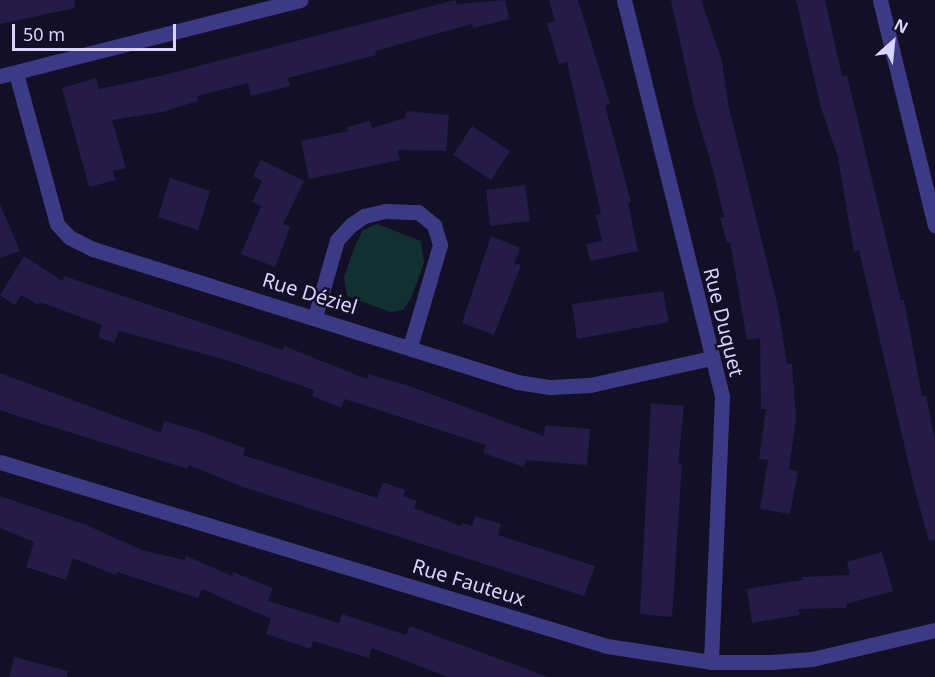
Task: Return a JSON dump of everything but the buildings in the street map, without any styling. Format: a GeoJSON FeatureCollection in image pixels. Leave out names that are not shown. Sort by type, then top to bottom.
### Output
{"type":"FeatureCollection","features":[{"type":"Feature","properties":{"kind":"street"},"geometry":{"type":"LineString","coordinates":[[0,76],[301,0]]}},
{"type":"Feature","properties":{"kind":"street","name":"Rue Duquet"},"geometry":{"type":"LineString","coordinates":[[624,0],[722,397],[711,662]]}},
{"type":"Feature","properties":{"kind":"street"},"geometry":{"type":"LineString","coordinates":[[880,0],[935,225]]}},
{"type":"Feature","properties":{"kind":"street","name":"Rue Déziel"},"geometry":{"type":"LineString","coordinates":[[16,73],[52,209],[69,237],[93,249],[315,316],[517,382],[550,387],[590,385],[711,358]]}},
{"type":"Feature","properties":{"kind":"street"},"geometry":{"type":"LineString","coordinates":[[315,316],[337,240],[351,225],[364,216],[385,211],[418,212],[434,225],[440,245],[410,347]]}},
{"type":"Feature","properties":{"kind":"street","name":"Rue Fauteux"},"geometry":{"type":"LineString","coordinates":[[0,462],[608,646],[711,662],[812,659],[935,630]]}},
{"type":"Feature","properties":{"kind":"green space"},"geometry":{"type":"Polygon","coordinates":[[[377,224],[421,241],[424,263],[411,299],[403,310],[390,312],[347,296],[344,277],[355,246],[363,230],[377,224]]]}}]}
